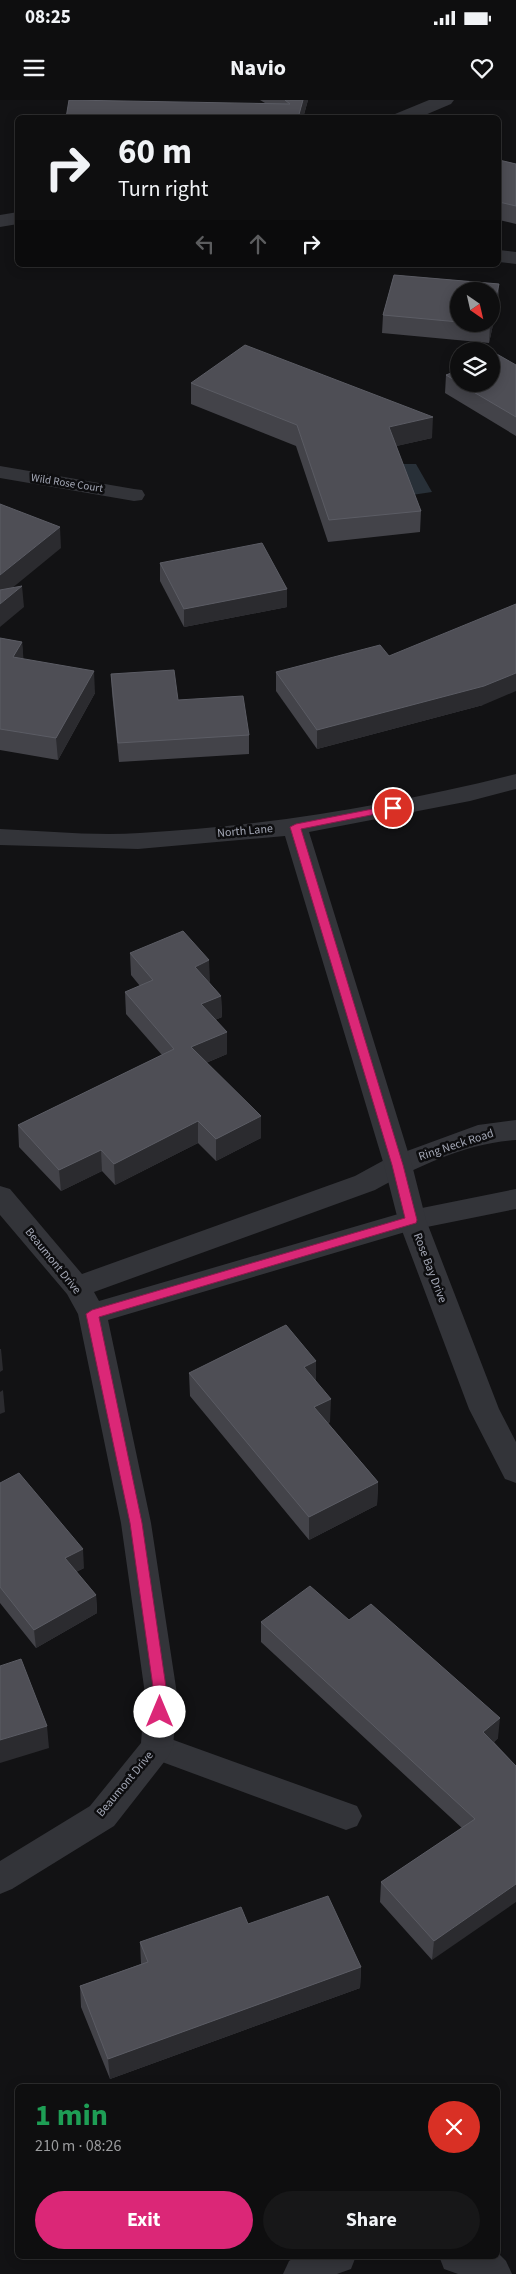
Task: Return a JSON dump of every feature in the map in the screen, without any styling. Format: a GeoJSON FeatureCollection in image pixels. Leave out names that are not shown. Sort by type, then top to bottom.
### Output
{"type":"FeatureCollection","features":[{"type":"Feature","properties":{"kind":"street"},"geometry":{"type":"LineString","coordinates":[[408,115],[445,100]]}},
{"type":"Feature","properties":{"kind":"street"},"geometry":{"type":"LineString","coordinates":[[0,220],[15,218]]}},
{"type":"Feature","properties":{"kind":"street"},"geometry":{"type":"LineString","coordinates":[[501,256],[516,258]]}},
{"type":"Feature","properties":{"kind":"street","name":"Wild Rose Court"},"geometry":{"type":"LineString","coordinates":[[0,472],[134,495]]}},
{"type":"Feature","properties":{"kind":"street","name":"North Lane"},"geometry":{"type":"LineString","coordinates":[[0,837],[138,841],[296,827],[470,793],[516,780]]}},
{"type":"Feature","properties":{"kind":"street","name":"Rose Bay Drive"},"geometry":{"type":"LineString","coordinates":[[296,827],[398,1165],[412,1220],[484,1409],[516,1471]]}},
{"type":"Feature","properties":{"kind":"street","name":"Ring Neck Road"},"geometry":{"type":"LineString","coordinates":[[77,1287],[365,1184],[398,1165],[488,1132],[516,1130]]}},
{"type":"Feature","properties":{"kind":"street","name":"Beaumont Drive"},"geometry":{"type":"LineString","coordinates":[[0,1196],[77,1287],[92,1314],[136,1523],[161,1694],[157,1747],[102,1816],[0,1879]]}},
{"type":"Feature","properties":{"kind":"street"},"geometry":{"type":"LineString","coordinates":[[92,1314],[412,1220],[516,1199]]}},
{"type":"Feature","properties":{"kind":"street"},"geometry":{"type":"LineString","coordinates":[[302,2274],[325,2259]]}},
{"type":"Feature","properties":{"kind":"street"},"geometry":{"type":"LineString","coordinates":[[467,2259],[483,2264],[493,2274]]}},
{"type":"Feature","properties":{"kind":"lane"},"geometry":{"type":"LineString","coordinates":[[157,1747],[346,1816]]}},
{"type":"Feature","properties":{"kind":"shaded area"},"geometry":{"type":"Polygon","coordinates":[[[395,464],[416,464],[432,492],[405,496],[395,464]]]}},
{"type":"Feature","properties":{"kind":"building"},"geometry":{"type":"Polygon","coordinates":[[[69,100],[290,104],[285,100],[303,100],[299,115],[66,115],[69,100]]]}},
{"type":"Feature","properties":{"kind":"building"},"geometry":{"type":"Polygon","coordinates":[[[501,160],[516,164],[516,206],[501,202],[501,160]]]}},
{"type":"Feature","properties":{"kind":"building"},"geometry":{"type":"Polygon","coordinates":[[[394,275],[476,282],[450,282],[450,321],[383,315],[394,275]]]}},
{"type":"Feature","properties":{"kind":"building"},"geometry":{"type":"Polygon","coordinates":[[[245,345],[433,417],[389,427],[421,511],[329,520],[297,425],[191,383],[245,345]]]}},
{"type":"Feature","properties":{"kind":"building"},"geometry":{"type":"Polygon","coordinates":[[[500,356],[516,365],[516,417],[474,392],[500,392],[500,356]]]}},
{"type":"Feature","properties":{"kind":"building"},"geometry":{"type":"Polygon","coordinates":[[[0,504],[60,527],[0,575],[0,504]]]}},
{"type":"Feature","properties":{"kind":"building"},"geometry":{"type":"Polygon","coordinates":[[[262,543],[287,589],[184,609],[160,563],[262,543]]]}},
{"type":"Feature","properties":{"kind":"building"},"geometry":{"type":"Polygon","coordinates":[[[22,586],[0,604],[0,590],[22,586]]]}},
{"type":"Feature","properties":{"kind":"building"},"geometry":{"type":"Polygon","coordinates":[[[516,604],[516,673],[484,686],[317,730],[276,672],[380,645],[389,656],[516,604]]]}},
{"type":"Feature","properties":{"kind":"building"},"geometry":{"type":"Polygon","coordinates":[[[0,638],[22,642],[13,657],[94,671],[56,738],[0,729],[0,638]]]}},
{"type":"Feature","properties":{"kind":"building"},"geometry":{"type":"Polygon","coordinates":[[[174,670],[178,700],[243,696],[249,735],[118,743],[111,674],[174,670]]]}},
{"type":"Feature","properties":{"kind":"building"},"geometry":{"type":"Polygon","coordinates":[[[183,931],[209,960],[195,967],[221,996],[201,1004],[227,1032],[191,1047],[261,1116],[216,1139],[198,1121],[114,1164],[101,1150],[59,1170],[18,1125],[174,1049],[125,992],[153,980],[130,953],[183,931]]]}},
{"type":"Feature","properties":{"kind":"building"},"geometry":{"type":"Polygon","coordinates":[[[286,1325],[316,1361],[304,1367],[331,1399],[314,1407],[378,1482],[309,1517],[189,1373],[286,1325]]]}},
{"type":"Feature","properties":{"kind":"building"},"geometry":{"type":"Polygon","coordinates":[[[19,1473],[83,1549],[65,1558],[96,1595],[34,1630],[0,1587],[0,1483],[19,1473]]]}},
{"type":"Feature","properties":{"kind":"building"},"geometry":{"type":"Polygon","coordinates":[[[310,1586],[349,1620],[371,1604],[500,1718],[483,1732],[516,1766],[516,1884],[434,1941],[381,1882],[475,1819],[261,1622],[310,1586]]]}},
{"type":"Feature","properties":{"kind":"building"},"geometry":{"type":"Polygon","coordinates":[[[21,1659],[47,1726],[0,1740],[0,1666],[21,1659]]]}},
{"type":"Feature","properties":{"kind":"building"},"geometry":{"type":"Polygon","coordinates":[[[328,1896],[361,1967],[108,2059],[80,1986],[148,1962],[140,1942],[241,1907],[248,1924],[328,1896]]]}},
{"type":"Feature","properties":{"kind":"route"},"geometry":{"type":"LineString","coordinates":[[160,1712],[161,1694],[136,1523],[92,1314],[412,1220],[398,1165],[296,827],[393,808]]}}]}
